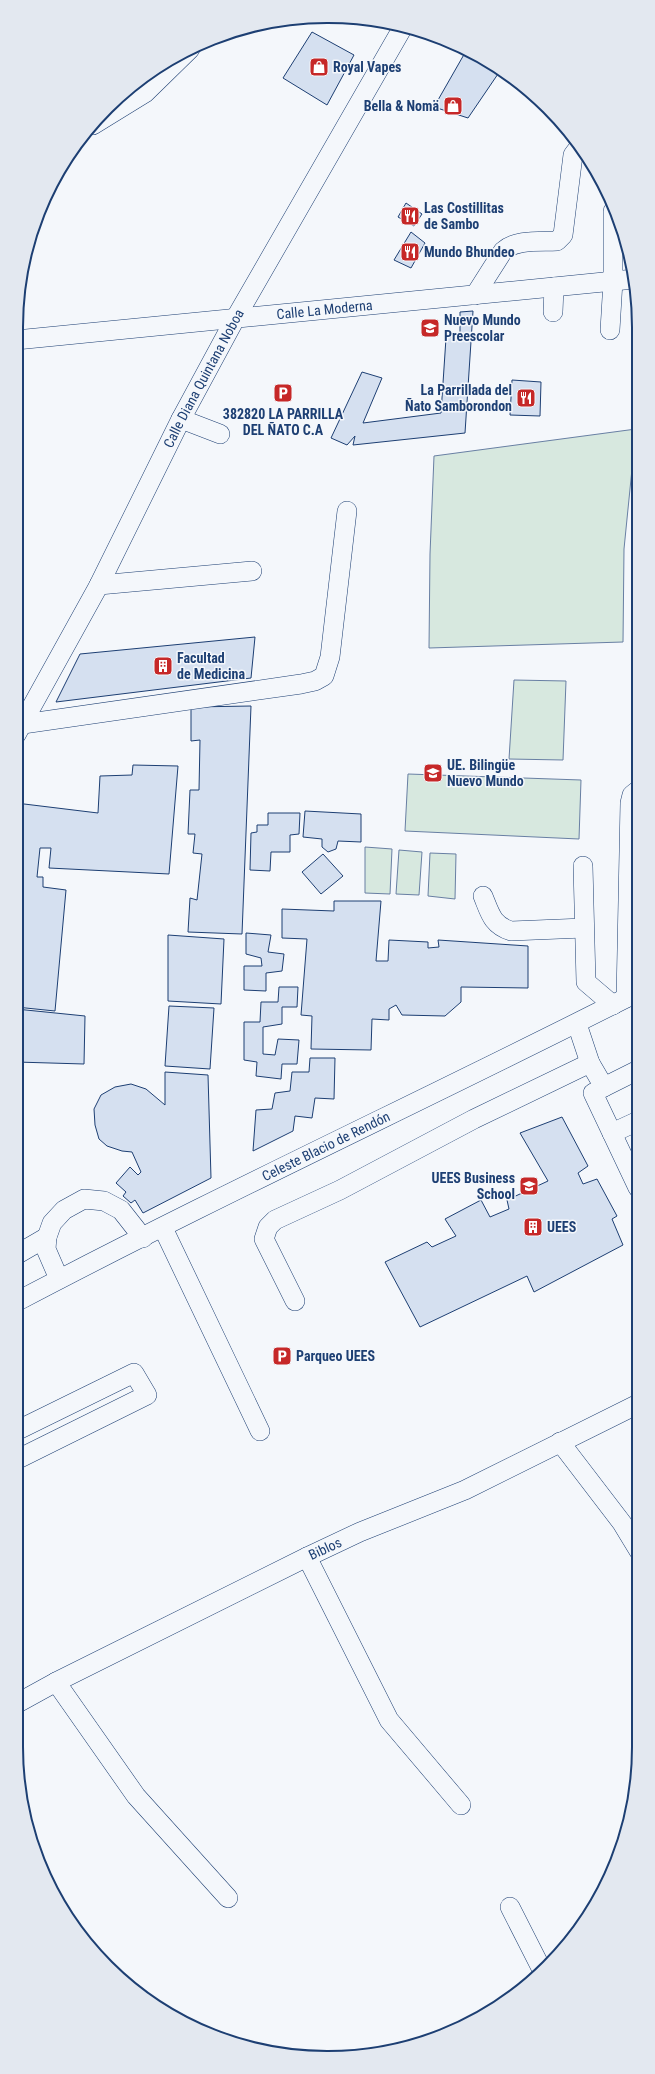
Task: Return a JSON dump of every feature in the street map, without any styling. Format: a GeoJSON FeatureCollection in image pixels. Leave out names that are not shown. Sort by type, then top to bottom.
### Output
{"type":"FeatureCollection","features":[{"type":"Feature","properties":{"kind":"street","name":"Calle Diana Quintana Noboa"},"geometry":{"type":"LineString","coordinates":[[23,719],[100,585],[181,419],[235,319],[400,32]]}},
{"type":"Feature","properties":{"kind":"street"},"geometry":{"type":"LineString","coordinates":[[110,114],[144,93],[179,62]]}},
{"type":"Feature","properties":{"kind":"street"},"geometry":{"type":"LineString","coordinates":[[475,295],[503,251],[508,246],[515,244],[557,241],[561,239],[563,235],[573,155],[576,151]]}},
{"type":"Feature","properties":{"kind":"street"},"geometry":{"type":"LineString","coordinates":[[610,330],[613,281],[613,222]]}},
{"type":"Feature","properties":{"kind":"street","name":"Calle La Moderna"},"geometry":{"type":"LineString","coordinates":[[23,339],[475,295],[508,299],[554,287],[628,280]]}},
{"type":"Feature","properties":{"kind":"street"},"geometry":{"type":"LineString","coordinates":[[553,312],[554,287]]}},
{"type":"Feature","properties":{"kind":"street"},"geometry":{"type":"LineString","coordinates":[[181,419],[220,434]]}},
{"type":"Feature","properties":{"kind":"street"},"geometry":{"type":"LineString","coordinates":[[23,727],[301,684],[315,681],[324,676],[330,657],[347,511]]}},
{"type":"Feature","properties":{"kind":"street"},"geometry":{"type":"LineString","coordinates":[[100,585],[252,571]]}},
{"type":"Feature","properties":{"kind":"street"},"geometry":{"type":"LineString","coordinates":[[583,866],[586,982],[626,998],[630,803],[632,795]]}},
{"type":"Feature","properties":{"kind":"street"},"geometry":{"type":"LineString","coordinates":[[483,896],[496,924],[501,928],[511,931],[584,928]]}},
{"type":"Feature","properties":{"kind":"street","name":"Celeste Blacio de Rendón"},"geometry":{"type":"LineString","coordinates":[[23,1298],[59,1279],[577,1024],[626,998]]}},
{"type":"Feature","properties":{"kind":"street"},"geometry":{"type":"LineString","coordinates":[[577,1024],[590,1063],[604,1087]]}},
{"type":"Feature","properties":{"kind":"street"},"geometry":{"type":"LineString","coordinates":[[295,1301],[264,1239],[268,1227],[275,1220],[340,1190],[474,1119],[590,1063]]}},
{"type":"Feature","properties":{"kind":"street"},"geometry":{"type":"LineString","coordinates":[[632,1073],[593,1093],[632,1172]]}},
{"type":"Feature","properties":{"kind":"street"},"geometry":{"type":"LineString","coordinates":[[612,1133],[632,1124]]}},
{"type":"Feature","properties":{"kind":"street"},"geometry":{"type":"LineString","coordinates":[[59,1279],[46,1249],[47,1237],[52,1223],[64,1210],[84,1200],[104,1201],[121,1210],[143,1238]]}},
{"type":"Feature","properties":{"kind":"street"},"geometry":{"type":"LineString","coordinates":[[163,1228],[260,1431]]}},
{"type":"Feature","properties":{"kind":"street"},"geometry":{"type":"LineString","coordinates":[[23,1251],[47,1237]]}},
{"type":"Feature","properties":{"kind":"street"},"geometry":{"type":"LineString","coordinates":[[23,1427],[134,1373],[147,1395],[23,1456]]}},
{"type":"Feature","properties":{"kind":"street","name":"Biblos"},"geometry":{"type":"LineString","coordinates":[[23,1700],[56,1682],[307,1556],[360,1532],[465,1490],[632,1407]]}},
{"type":"Feature","properties":{"kind":"street"},"geometry":{"type":"LineString","coordinates":[[560,1442],[622,1523],[632,1539]]}},
{"type":"Feature","properties":{"kind":"street"},"geometry":{"type":"LineString","coordinates":[[307,1556],[389,1720],[461,1805]]}},
{"type":"Feature","properties":{"kind":"street"},"geometry":{"type":"LineString","coordinates":[[56,1682],[136,1796],[228,1898]]}},
{"type":"Feature","properties":{"kind":"street"},"geometry":{"type":"LineString","coordinates":[[510,1907],[539,1965]]}},
{"type":"Feature","properties":{"kind":"shaded area"},"geometry":{"type":"Polygon","coordinates":[[[632,430],[632,469],[624,549],[623,642],[429,648],[430,554],[434,456],[632,430]]]}},
{"type":"Feature","properties":{"kind":"shaded area"},"geometry":{"type":"Polygon","coordinates":[[[514,680],[566,681],[563,760],[509,759],[514,680]]]}},
{"type":"Feature","properties":{"kind":"shaded area"},"geometry":{"type":"Polygon","coordinates":[[[408,774],[581,780],[579,839],[405,831],[408,774]]]}},
{"type":"Feature","properties":{"kind":"shaded area"},"geometry":{"type":"Polygon","coordinates":[[[365,847],[392,849],[390,894],[365,893],[365,847]]]}},
{"type":"Feature","properties":{"kind":"shaded area"},"geometry":{"type":"Polygon","coordinates":[[[399,850],[422,852],[419,895],[396,894],[399,850]]]}},
{"type":"Feature","properties":{"kind":"shaded area"},"geometry":{"type":"Polygon","coordinates":[[[430,853],[456,854],[455,899],[428,896],[430,853]]]}},
{"type":"Feature","properties":{"kind":"building","name":"Royal Vapes"},"geometry":{"type":"Polygon","coordinates":[[[312,32],[354,55],[327,105],[283,78],[312,32]]]}},
{"type":"Feature","properties":{"kind":"building"},"geometry":{"type":"Polygon","coordinates":[[[464,55],[498,74],[468,118],[434,107],[464,55]]]}},
{"type":"Feature","properties":{"kind":"building","name":"Las Costillitas de Sambo"},"geometry":{"type":"Polygon","coordinates":[[[406,203],[422,214],[414,226],[398,217],[406,203]]]}},
{"type":"Feature","properties":{"kind":"building","name":"Mundo Bhundeo"},"geometry":{"type":"Polygon","coordinates":[[[411,232],[425,243],[411,268],[394,260],[411,232]]]}},
{"type":"Feature","properties":{"kind":"building"},"geometry":{"type":"Polygon","coordinates":[[[473,311],[465,433],[353,445],[355,436],[347,445],[331,438],[362,372],[382,378],[363,423],[441,413],[446,338],[460,335],[460,312],[473,311]]]}},
{"type":"Feature","properties":{"kind":"building","name":"La Parrillada del Ñato Samborondon"},"geometry":{"type":"Polygon","coordinates":[[[512,380],[541,382],[540,416],[510,415],[512,380]]]}},
{"type":"Feature","properties":{"kind":"building","name":"Facultad de Medicina"},"geometry":{"type":"Polygon","coordinates":[[[255,637],[251,678],[56,702],[80,654],[255,637]]]}},
{"type":"Feature","properties":{"kind":"building"},"geometry":{"type":"Polygon","coordinates":[[[251,706],[242,934],[188,932],[190,898],[197,900],[202,854],[193,853],[195,834],[188,834],[190,790],[199,790],[200,740],[191,741],[191,707],[251,706]]]}},
{"type":"Feature","properties":{"kind":"building"},"geometry":{"type":"Polygon","coordinates":[[[133,765],[178,766],[169,874],[49,868],[51,848],[40,848],[37,877],[43,877],[43,887],[66,890],[55,1011],[23,1008],[23,804],[98,813],[100,776],[132,775],[133,765]]]}},
{"type":"Feature","properties":{"kind":"building"},"geometry":{"type":"Polygon","coordinates":[[[305,811],[361,814],[361,842],[338,841],[336,849],[328,852],[322,847],[322,839],[303,837],[305,811]]]}},
{"type":"Feature","properties":{"kind":"building"},"geometry":{"type":"Polygon","coordinates":[[[268,813],[300,813],[299,834],[290,835],[290,852],[271,852],[270,871],[250,870],[251,833],[257,832],[257,825],[268,825],[268,813]]]}},
{"type":"Feature","properties":{"kind":"building"},"geometry":{"type":"Polygon","coordinates":[[[323,854],[343,876],[321,894],[302,872],[323,854]]]}},
{"type":"Feature","properties":{"kind":"building"},"geometry":{"type":"Polygon","coordinates":[[[334,901],[381,901],[376,961],[388,961],[389,940],[428,942],[428,948],[439,947],[438,940],[528,946],[528,988],[461,987],[461,1002],[445,1016],[402,1015],[396,1005],[389,1009],[389,1020],[372,1019],[371,1050],[311,1049],[312,1016],[301,1015],[307,939],[282,938],[282,909],[334,911],[334,901]]]}},
{"type":"Feature","properties":{"kind":"building"},"geometry":{"type":"Polygon","coordinates":[[[246,933],[271,935],[268,952],[284,954],[282,971],[266,973],[266,991],[244,990],[244,966],[262,966],[261,958],[246,954],[246,933]]]}},
{"type":"Feature","properties":{"kind":"building"},"geometry":{"type":"Polygon","coordinates":[[[168,935],[224,939],[221,1004],[168,1001],[168,935]]]}},
{"type":"Feature","properties":{"kind":"building"},"geometry":{"type":"Polygon","coordinates":[[[279,987],[298,987],[297,1007],[282,1007],[282,1024],[263,1027],[263,1054],[275,1055],[278,1039],[299,1040],[297,1064],[282,1064],[281,1079],[256,1076],[257,1062],[244,1060],[244,1022],[260,1022],[261,1002],[278,1002],[279,987]]]}},
{"type":"Feature","properties":{"kind":"building"},"geometry":{"type":"Polygon","coordinates":[[[169,1006],[214,1008],[210,1069],[165,1066],[169,1006]]]}},
{"type":"Feature","properties":{"kind":"building"},"geometry":{"type":"Polygon","coordinates":[[[23,1010],[85,1016],[84,1064],[23,1062],[23,1010]]]}},
{"type":"Feature","properties":{"kind":"building"},"geometry":{"type":"Polygon","coordinates":[[[310,1058],[335,1058],[334,1099],[315,1098],[312,1118],[295,1116],[293,1131],[253,1151],[256,1110],[272,1109],[275,1093],[290,1091],[292,1072],[309,1072],[310,1058]]]}},
{"type":"Feature","properties":{"kind":"building"},"geometry":{"type":"Polygon","coordinates":[[[165,1072],[208,1075],[211,1178],[143,1213],[135,1200],[131,1203],[123,1196],[126,1192],[116,1183],[130,1167],[138,1175],[141,1172],[132,1152],[122,1151],[107,1146],[99,1139],[95,1125],[94,1109],[101,1095],[115,1087],[131,1084],[146,1089],[165,1105],[165,1072]]]}},
{"type":"Feature","properties":{"kind":"building","name":"UEES"},"geometry":{"type":"Polygon","coordinates":[[[562,1117],[588,1166],[578,1173],[583,1184],[597,1179],[617,1216],[612,1219],[623,1245],[534,1292],[527,1276],[420,1327],[385,1262],[427,1242],[432,1247],[456,1236],[445,1219],[481,1200],[490,1217],[509,1209],[507,1200],[548,1181],[520,1133],[562,1117]]]}},
{"type":"Feature","properties":{"kind":"place","name":"Royal Vapes"},"geometry":{"type":"Point","coordinates":[319,67]}},
{"type":"Feature","properties":{"kind":"place","name":"Bella & Nomä"},"geometry":{"type":"Point","coordinates":[453,106]}},
{"type":"Feature","properties":{"kind":"place","name":"Las Costillitas de Sambo"},"geometry":{"type":"Point","coordinates":[410,216]}},
{"type":"Feature","properties":{"kind":"place","name":"Mundo Bhundeo"},"geometry":{"type":"Point","coordinates":[410,252]}},
{"type":"Feature","properties":{"kind":"place","name":"Nuevo Mundo Preescolar"},"geometry":{"type":"Point","coordinates":[430,328]}},
{"type":"Feature","properties":{"kind":"place","name":"382820 LA PARRILLA DEL ÑATO C.A"},"geometry":{"type":"Point","coordinates":[283,393]}},
{"type":"Feature","properties":{"kind":"place","name":"La Parrillada del Ñato Samborondon"},"geometry":{"type":"Point","coordinates":[526,398]}},
{"type":"Feature","properties":{"kind":"place","name":"Facultad de Medicina"},"geometry":{"type":"Point","coordinates":[163,666]}},
{"type":"Feature","properties":{"kind":"place","name":"UE. Bilingüe Nuevo Mundo"},"geometry":{"type":"Point","coordinates":[433,773]}},
{"type":"Feature","properties":{"kind":"place","name":"UEES Business School"},"geometry":{"type":"Point","coordinates":[529,1186]}},
{"type":"Feature","properties":{"kind":"place","name":"UEES"},"geometry":{"type":"Point","coordinates":[533,1227]}},
{"type":"Feature","properties":{"kind":"place","name":"Parqueo UEES"},"geometry":{"type":"Point","coordinates":[282,1356]}}]}
